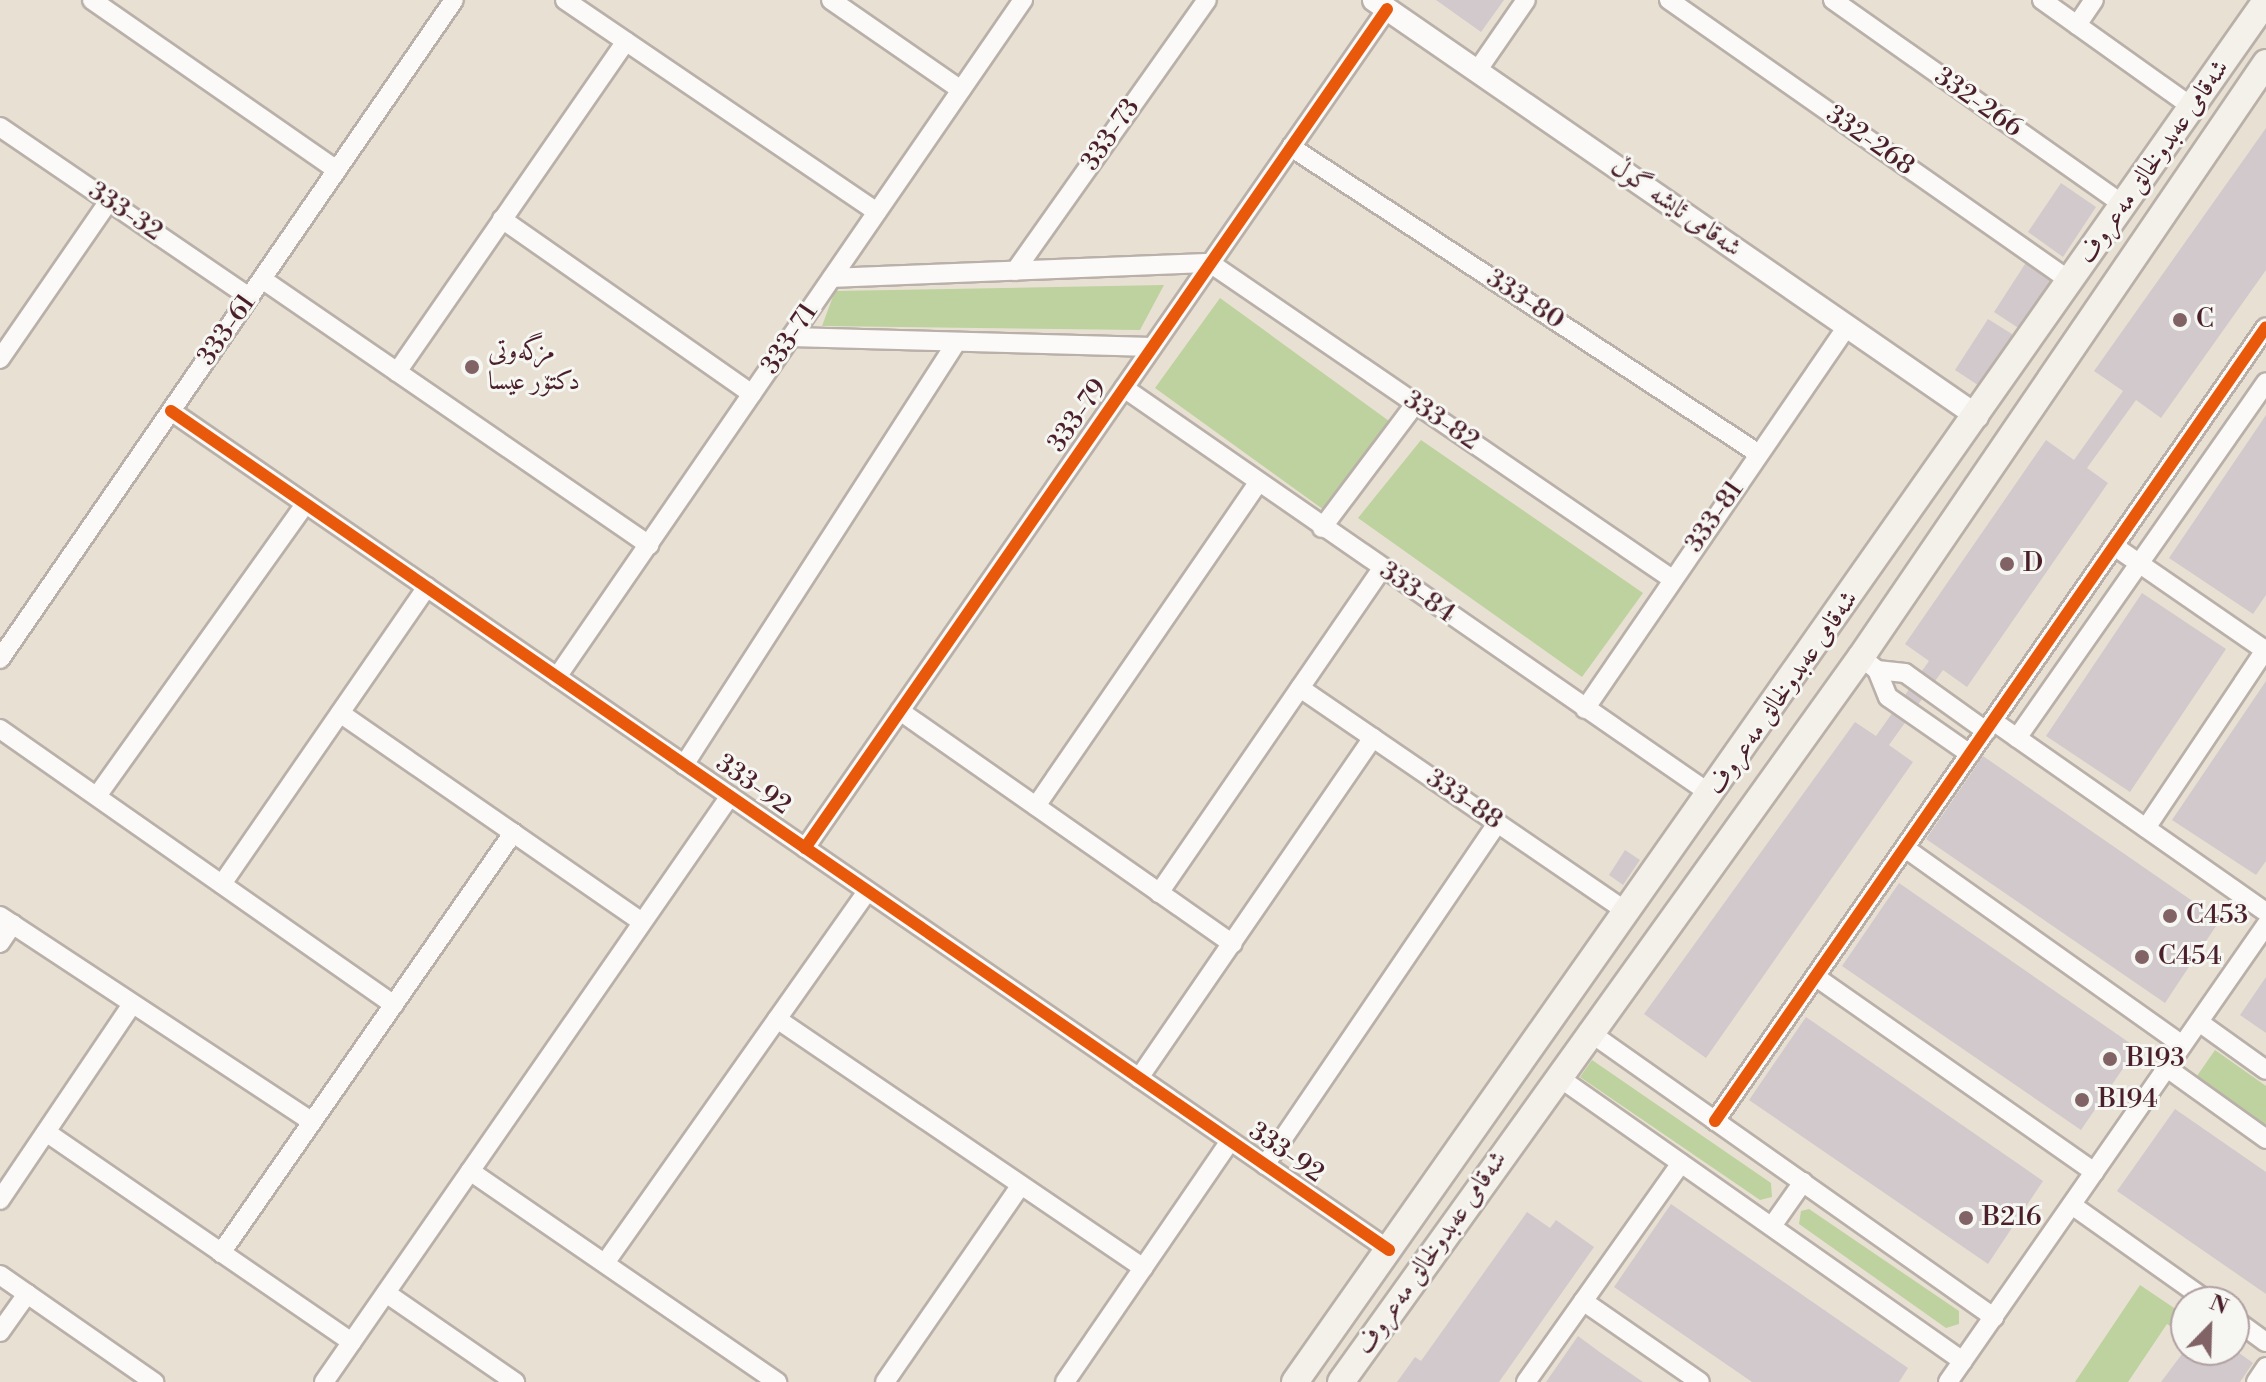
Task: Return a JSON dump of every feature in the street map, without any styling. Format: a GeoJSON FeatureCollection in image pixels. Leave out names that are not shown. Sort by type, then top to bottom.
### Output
{"type":"FeatureCollection","features":[{"type":"Feature","properties":{"kind":"main road","name":"شەقامی عەبدولخالق مەعروف"},"geometry":{"type":"LineString","coordinates":[[1295,1382],[1828,631],[2266,1]]}},
{"type":"Feature","properties":{"kind":"main road","name":"شەقامی عەبدولخالق مەعروف"},"geometry":{"type":"LineString","coordinates":[[1341,1382],[1588,1031],[1869,663],[2264,70]]}},
{"type":"Feature","properties":{"kind":"main road"},"geometry":{"type":"LineString","coordinates":[[1828,631],[1869,663]]}},
{"type":"Feature","properties":{"kind":"street"},"geometry":{"type":"LineString","coordinates":[[92,0],[337,170]]}},
{"type":"Feature","properties":{"kind":"street","name":"333-61"},"geometry":{"type":"LineString","coordinates":[[0,659],[454,0]]}},
{"type":"Feature","properties":{"kind":"street"},"geometry":{"type":"LineString","coordinates":[[565,0],[877,212]]}},
{"type":"Feature","properties":{"kind":"street"},"geometry":{"type":"LineString","coordinates":[[831,0],[961,90]]}},
{"type":"Feature","properties":{"kind":"street","name":"333-71"},"geometry":{"type":"LineString","coordinates":[[557,677],[1023,0]]}},
{"type":"Feature","properties":{"kind":"street","name":"333-73"},"geometry":{"type":"LineString","coordinates":[[1015,271],[1207,0]]}},
{"type":"Feature","properties":{"kind":"street"},"geometry":{"type":"LineString","coordinates":[[1477,71],[1526,0]]}},
{"type":"Feature","properties":{"kind":"street","name":"332-268"},"geometry":{"type":"LineString","coordinates":[[1669,0],[2071,281]]}},
{"type":"Feature","properties":{"kind":"street","name":"332-266"},"geometry":{"type":"LineString","coordinates":[[1833,0],[2124,205]]}},
{"type":"Feature","properties":{"kind":"street"},"geometry":{"type":"LineString","coordinates":[[2042,0],[2192,107]]}},
{"type":"Feature","properties":{"kind":"street"},"geometry":{"type":"LineString","coordinates":[[2077,25],[2094,0]]}},
{"type":"Feature","properties":{"kind":"street","name":"شەقامی ئایشە گوڵ"},"geometry":{"type":"LineString","coordinates":[[1381,4],[1977,416]]}},
{"type":"Feature","properties":{"kind":"street","name":"333-79"},"geometry":{"type":"LineString","coordinates":[[805,848],[1291,147],[1381,4]]}},
{"type":"Feature","properties":{"kind":"street"},"geometry":{"type":"LineString","coordinates":[[397,372],[626,41]]}},
{"type":"Feature","properties":{"kind":"street","name":"333-32"},"geometry":{"type":"LineString","coordinates":[[0,127],[249,297]]}},
{"type":"Feature","properties":{"kind":"street","name":"333-80"},"geometry":{"type":"LineString","coordinates":[[1291,147],[1759,454]]}},
{"type":"Feature","properties":{"kind":"street"},"geometry":{"type":"LineString","coordinates":[[0,359],[109,201]]}},
{"type":"Feature","properties":{"kind":"street"},"geometry":{"type":"LineString","coordinates":[[502,219],[752,394]]}},
{"type":"Feature","properties":{"kind":"street"},"geometry":{"type":"LineString","coordinates":[[832,278],[1210,263]]}},
{"type":"Feature","properties":{"kind":"street","name":"333-82"},"geometry":{"type":"LineString","coordinates":[[1210,263],[1672,579]]}},
{"type":"Feature","properties":{"kind":"street"},"geometry":{"type":"LineString","coordinates":[[262,279],[649,545]]}},
{"type":"Feature","properties":{"kind":"street","name":"333-81"},"geometry":{"type":"LineString","coordinates":[[1585,709],[1847,327]]}},
{"type":"Feature","properties":{"kind":"street"},"geometry":{"type":"LineString","coordinates":[[1715,1121],[2266,327]]}},
{"type":"Feature","properties":{"kind":"street"},"geometry":{"type":"LineString","coordinates":[[791,337],[954,346],[1152,347]]}},
{"type":"Feature","properties":{"kind":"street"},"geometry":{"type":"LineString","coordinates":[[684,765],[954,346]]}},
{"type":"Feature","properties":{"kind":"street"},"geometry":{"type":"LineString","coordinates":[[2017,738],[2266,382]]}},
{"type":"Feature","properties":{"kind":"street","name":"333-84"},"geometry":{"type":"LineString","coordinates":[[1124,388],[1322,528],[1712,795]]}},
{"type":"Feature","properties":{"kind":"street"},"geometry":{"type":"LineString","coordinates":[[1322,528],[1416,403]]}},
{"type":"Feature","properties":{"kind":"street","name":"333-92"},"geometry":{"type":"LineString","coordinates":[[171,411],[1389,1250]]}},
{"type":"Feature","properties":{"kind":"street"},"geometry":{"type":"LineString","coordinates":[[1036,806],[1258,483]]}},
{"type":"Feature","properties":{"kind":"street"},"geometry":{"type":"LineString","coordinates":[[97,796],[305,504]]}},
{"type":"Feature","properties":{"kind":"street"},"geometry":{"type":"LineString","coordinates":[[2114,546],[2266,649],[2146,828]]}},
{"type":"Feature","properties":{"kind":"street"},"geometry":{"type":"LineString","coordinates":[[1159,893],[1382,569]]}},
{"type":"Feature","properties":{"kind":"street"},"geometry":{"type":"LineString","coordinates":[[222,884],[427,587]]}},
{"type":"Feature","properties":{"kind":"street"},"geometry":{"type":"LineString","coordinates":[[1869,663],[1905,673],[1990,726],[2017,738],[2266,912]]}},
{"type":"Feature","properties":{"kind":"street"},"geometry":{"type":"LineString","coordinates":[[1869,663],[1888,697],[1970,754]]}},
{"type":"Feature","properties":{"kind":"street","name":"333-88"},"geometry":{"type":"LineString","coordinates":[[1300,688],[1628,913]]}},
{"type":"Feature","properties":{"kind":"street"},"geometry":{"type":"LineString","coordinates":[[900,711],[1233,944]]}},
{"type":"Feature","properties":{"kind":"street"},"geometry":{"type":"LineString","coordinates":[[340,713],[642,922]]}},
{"type":"Feature","properties":{"kind":"street"},"geometry":{"type":"LineString","coordinates":[[0,729],[394,1005]]}},
{"type":"Feature","properties":{"kind":"street"},"geometry":{"type":"LineString","coordinates":[[1139,1078],[1373,738]]}},
{"type":"Feature","properties":{"kind":"street"},"geometry":{"type":"LineString","coordinates":[[324,1382],[730,796]]}},
{"type":"Feature","properties":{"kind":"street"},"geometry":{"type":"LineString","coordinates":[[1265,1165],[1497,823]]}},
{"type":"Feature","properties":{"kind":"street"},"geometry":{"type":"LineString","coordinates":[[221,1253],[513,833]]}},
{"type":"Feature","properties":{"kind":"street"},"geometry":{"type":"LineString","coordinates":[[1905,848],[2182,1045]]}},
{"type":"Feature","properties":{"kind":"street"},"geometry":{"type":"LineString","coordinates":[[605,1263],[867,891]]}},
{"type":"Feature","properties":{"kind":"street"},"geometry":{"type":"LineString","coordinates":[[0,943],[6,920],[312,1122]]}},
{"type":"Feature","properties":{"kind":"street"},"geometry":{"type":"LineString","coordinates":[[1948,1382],[2266,925]]}},
{"type":"Feature","properties":{"kind":"street"},"geometry":{"type":"LineString","coordinates":[[1816,977],[2094,1172]]}},
{"type":"Feature","properties":{"kind":"street"},"geometry":{"type":"LineString","coordinates":[[0,1200],[132,1004]]}},
{"type":"Feature","properties":{"kind":"street"},"geometry":{"type":"LineString","coordinates":[[777,1019],[1143,1268]]}},
{"type":"Feature","properties":{"kind":"street"},"geometry":{"type":"LineString","coordinates":[[2199,1022],[2266,1070]]}},
{"type":"Feature","properties":{"kind":"street"},"geometry":{"type":"LineString","coordinates":[[1588,1031],[1994,1317]]}},
{"type":"Feature","properties":{"kind":"street"},"geometry":{"type":"LineString","coordinates":[[2167,1068],[2266,1139]]}},
{"type":"Feature","properties":{"kind":"street"},"geometry":{"type":"LineString","coordinates":[[1557,1076],[1963,1361]]}},
{"type":"Feature","properties":{"kind":"street"},"geometry":{"type":"LineString","coordinates":[[46,1132],[352,1342]]}},
{"type":"Feature","properties":{"kind":"street"},"geometry":{"type":"LineString","coordinates":[[1065,1382],[1230,1141]]}},
{"type":"Feature","properties":{"kind":"street"},"geometry":{"type":"LineString","coordinates":[[1526,1382],[1681,1163]]}},
{"type":"Feature","properties":{"kind":"street"},"geometry":{"type":"LineString","coordinates":[[470,1171],[777,1382]]}},
{"type":"Feature","properties":{"kind":"street"},"geometry":{"type":"LineString","coordinates":[[1772,1226],[1803,1182]]}},
{"type":"Feature","properties":{"kind":"street"},"geometry":{"type":"LineString","coordinates":[[885,1382],[1021,1185]]}},
{"type":"Feature","properties":{"kind":"street"},"geometry":{"type":"LineString","coordinates":[[2072,1205],[2186,1286]]}},
{"type":"Feature","properties":{"kind":"street"},"geometry":{"type":"LineString","coordinates":[[0,1275],[154,1382]]}},
{"type":"Feature","properties":{"kind":"street"},"geometry":{"type":"LineString","coordinates":[[386,1293],[515,1382]]}},
{"type":"Feature","properties":{"kind":"street"},"geometry":{"type":"LineString","coordinates":[[0,1332],[27,1294]]}},
{"type":"Feature","properties":{"kind":"street"},"geometry":{"type":"LineString","coordinates":[[1583,1301],[1700,1382]]}},
{"type":"Feature","properties":{"kind":"street"},"geometry":{"type":"LineString","coordinates":[[2256,1382],[2266,1367]]}},
{"type":"Feature","properties":{"kind":"green space"},"geometry":{"type":"Polygon","coordinates":[[[1164,285],[1140,330],[822,326],[835,291],[1164,285]]]}},
{"type":"Feature","properties":{"kind":"green space"},"geometry":{"type":"Polygon","coordinates":[[[1220,298],[1389,421],[1324,510],[1155,388],[1220,298]]]}},
{"type":"Feature","properties":{"kind":"green space"},"geometry":{"type":"Polygon","coordinates":[[[1421,440],[1643,593],[1582,677],[1358,518],[1421,440]]]}},
{"type":"Feature","properties":{"kind":"green space"},"geometry":{"type":"Polygon","coordinates":[[[2215,1050],[2266,1086],[2266,1125],[2197,1076],[2215,1050]]]}},
{"type":"Feature","properties":{"kind":"green space"},"geometry":{"type":"Polygon","coordinates":[[[1592,1060],[1771,1183],[1772,1197],[1760,1200],[1580,1077],[1592,1060]]]}},
{"type":"Feature","properties":{"kind":"green space"},"geometry":{"type":"Polygon","coordinates":[[[1809,1209],[1959,1311],[1959,1324],[1946,1328],[1799,1224],[1801,1211],[1809,1209]]]}},
{"type":"Feature","properties":{"kind":"green space"},"geometry":{"type":"Polygon","coordinates":[[[2140,1285],[2170,1305],[2170,1326],[2167,1324],[2128,1382],[2075,1382],[2140,1285]]]}},
{"type":"Feature","properties":{"kind":"building"},"geometry":{"type":"Polygon","coordinates":[[[1436,0],[1504,0],[1481,32],[1436,0]]]}},
{"type":"Feature","properties":{"kind":"building"},"geometry":{"type":"Polygon","coordinates":[[[2266,128],[2266,270],[2161,418],[2136,400],[2087,468],[2108,483],[1967,687],[1943,670],[1889,745],[1913,762],[1706,1058],[1644,1014],[1855,722],[1876,736],[1929,661],[1905,644],[2046,440],[2074,460],[2123,391],[2094,371],[2266,128]]]}},
{"type":"Feature","properties":{"kind":"building"},"geometry":{"type":"Polygon","coordinates":[[[2061,183],[2096,207],[2063,257],[2028,232],[2061,183]]]}},
{"type":"Feature","properties":{"kind":"building"},"geometry":{"type":"Polygon","coordinates":[[[2027,261],[2062,283],[2029,335],[1994,312],[2027,261]]]}},
{"type":"Feature","properties":{"kind":"building"},"geometry":{"type":"Polygon","coordinates":[[[1988,319],[2023,341],[1990,393],[1955,370],[1988,319]]]}},
{"type":"Feature","properties":{"kind":"building"},"geometry":{"type":"Polygon","coordinates":[[[2266,415],[2266,595],[2253,614],[2169,558],[2266,415]]]}},
{"type":"Feature","properties":{"kind":"building"},"geometry":{"type":"Polygon","coordinates":[[[2142,593],[2226,649],[2130,792],[2046,736],[2142,593]]]}},
{"type":"Feature","properties":{"kind":"building"},"geometry":{"type":"Polygon","coordinates":[[[2266,681],[2266,861],[2256,875],[2172,820],[2266,681]]]}},
{"type":"Feature","properties":{"kind":"building"},"geometry":{"type":"Polygon","coordinates":[[[1983,756],[2220,920],[2165,1003],[1926,839],[1983,756]]]}},
{"type":"Feature","properties":{"kind":"building"},"geometry":{"type":"Polygon","coordinates":[[[1625,850],[1640,860],[1623,885],[1609,875],[1625,850]]]}},
{"type":"Feature","properties":{"kind":"building"},"geometry":{"type":"Polygon","coordinates":[[[1899,883],[2137,1048],[2081,1130],[1842,966],[1899,883]]]}},
{"type":"Feature","properties":{"kind":"building"},"geometry":{"type":"Polygon","coordinates":[[[2266,977],[2266,1033],[2240,1015],[2266,977]]]}},
{"type":"Feature","properties":{"kind":"building"},"geometry":{"type":"Polygon","coordinates":[[[1806,1017],[2043,1181],[1988,1264],[1749,1100],[1806,1017]]]}},
{"type":"Feature","properties":{"kind":"building"},"geometry":{"type":"Polygon","coordinates":[[[2175,1109],[2266,1172],[2266,1294],[2117,1191],[2175,1109]]]}},
{"type":"Feature","properties":{"kind":"building"},"geometry":{"type":"Polygon","coordinates":[[[1671,1204],[1908,1368],[1899,1382],[1752,1382],[1614,1287],[1671,1204]]]}},
{"type":"Feature","properties":{"kind":"building"},"geometry":{"type":"Polygon","coordinates":[[[1527,1212],[1550,1228],[1556,1220],[1594,1247],[1499,1382],[1397,1382],[1415,1357],[1421,1361],[1527,1212]]]}},
{"type":"Feature","properties":{"kind":"building"},"geometry":{"type":"Polygon","coordinates":[[[1578,1336],[1601,1353],[1643,1382],[1546,1382],[1578,1336]]]}},
{"type":"Feature","properties":{"kind":"building"},"geometry":{"type":"Polygon","coordinates":[[[2250,1361],[2253,1363],[2240,1382],[2161,1382],[2173,1366],[2250,1366],[2250,1361]]]}},
{"type":"Feature","properties":{"kind":"cycle path"},"geometry":{"type":"LineString","coordinates":[[805,848],[1387,9]]}},
{"type":"Feature","properties":{"kind":"cycle path"},"geometry":{"type":"LineString","coordinates":[[1715,1121],[2266,327]]}},
{"type":"Feature","properties":{"kind":"cycle path"},"geometry":{"type":"LineString","coordinates":[[171,411],[1389,1250]]}},
{"type":"Feature","properties":{"kind":"place","name":"C"},"geometry":{"type":"Point","coordinates":[2180,320]}},
{"type":"Feature","properties":{"kind":"place","name":"مزگەوتی دکتۆر عیسا"},"geometry":{"type":"Point","coordinates":[472,367]}},
{"type":"Feature","properties":{"kind":"place","name":"D"},"geometry":{"type":"Point","coordinates":[2007,564]}},
{"type":"Feature","properties":{"kind":"place","name":"C453"},"geometry":{"type":"Point","coordinates":[2170,916]}},
{"type":"Feature","properties":{"kind":"place","name":"C454"},"geometry":{"type":"Point","coordinates":[2142,957]}},
{"type":"Feature","properties":{"kind":"place","name":"B193"},"geometry":{"type":"Point","coordinates":[2110,1059]}},
{"type":"Feature","properties":{"kind":"place","name":"B194"},"geometry":{"type":"Point","coordinates":[2082,1100]}},
{"type":"Feature","properties":{"kind":"place","name":"B216"},"geometry":{"type":"Point","coordinates":[1966,1218]}}]}
